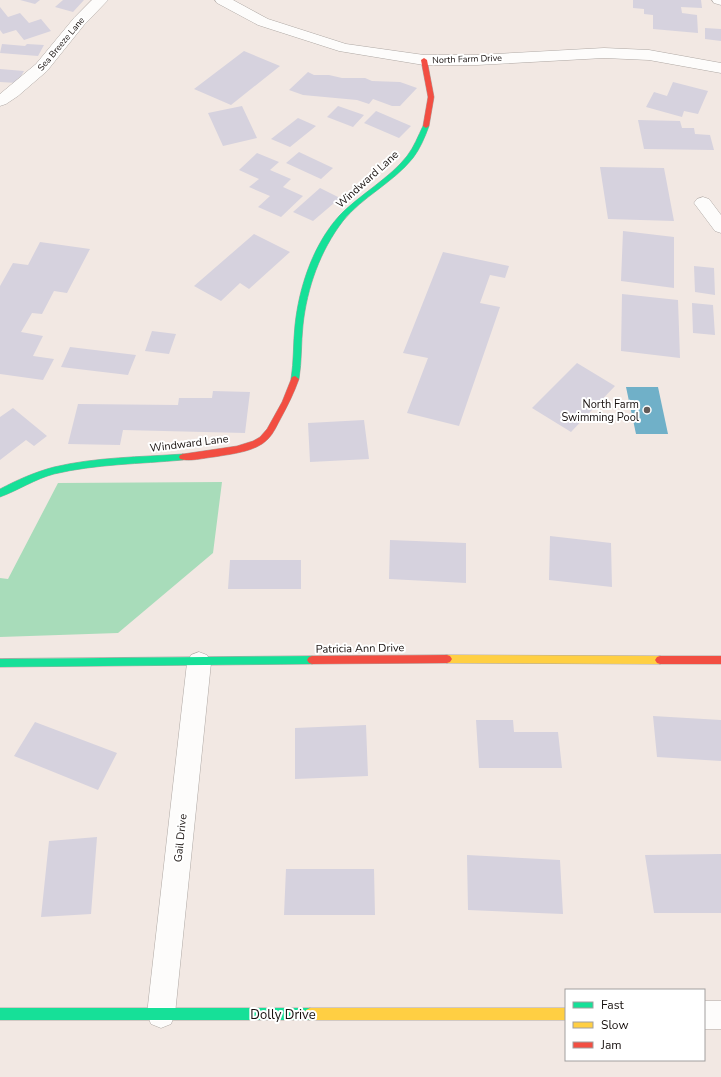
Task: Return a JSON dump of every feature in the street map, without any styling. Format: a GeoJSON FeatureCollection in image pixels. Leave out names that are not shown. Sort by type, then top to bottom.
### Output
{"type":"FeatureCollection","features":[{"type":"Feature","properties":{"kind":"street","name":"Sea Breeze Lane"},"geometry":{"type":"LineString","coordinates":[[0,101],[21,87],[47,62],[77,23],[89,10],[102,0]]}},
{"type":"Feature","properties":{"kind":"street","name":"North Farm Drive"},"geometry":{"type":"LineString","coordinates":[[222,0],[263,22],[344,48],[424,60],[470,60],[604,53],[649,55],[721,68]]}},
{"type":"Feature","properties":{"kind":"street","name":"Windward Lane"},"geometry":{"type":"LineString","coordinates":[[0,493],[16,484],[45,473],[82,465],[208,455],[240,448],[261,441],[270,431],[284,406],[294,382],[300,344],[301,312],[307,293],[308,280],[330,232],[354,205],[400,168],[416,150],[424,135],[431,101],[424,60]]}},
{"type":"Feature","properties":{"kind":"street"},"geometry":{"type":"LineString","coordinates":[[703,203],[721,228]]}},
{"type":"Feature","properties":{"kind":"street","name":"Patricia Ann Drive"},"geometry":{"type":"LineString","coordinates":[[0,663],[199,663],[447,659],[721,660]]}},
{"type":"Feature","properties":{"kind":"street","name":"Gail Drive"},"geometry":{"type":"LineString","coordinates":[[161,1014],[199,663]]}},
{"type":"Feature","properties":{"kind":"street","name":"Dolly Drive"},"geometry":{"type":"LineString","coordinates":[[0,1014],[565,1014]]}},
{"type":"Feature","properties":{"kind":"street"},"geometry":{"type":"LineString","coordinates":[[705,1015],[721,1015]]}},
{"type":"Feature","properties":{"kind":"green space"},"geometry":{"type":"Polygon","coordinates":[[[222,482],[213,553],[118,633],[0,637],[0,578],[8,579],[58,483],[222,482]]]}},
{"type":"Feature","properties":{"kind":"water","name":"North Farm Swimming Pool"},"geometry":{"type":"Polygon","coordinates":[[[626,387],[658,387],[668,434],[636,434],[626,387]]]}},
{"type":"Feature","properties":{"kind":"building"},"geometry":{"type":"Polygon","coordinates":[[[20,0],[40,0],[35,4],[20,0]]]}},
{"type":"Feature","properties":{"kind":"building"},"geometry":{"type":"Polygon","coordinates":[[[63,0],[84,0],[73,12],[55,7],[63,0]]]}},
{"type":"Feature","properties":{"kind":"building"},"geometry":{"type":"Polygon","coordinates":[[[633,0],[701,0],[702,8],[681,7],[682,13],[697,15],[698,33],[653,29],[653,15],[644,14],[644,9],[633,8],[633,0]]]}},
{"type":"Feature","properties":{"kind":"building"},"geometry":{"type":"Polygon","coordinates":[[[0,7],[8,17],[20,13],[29,23],[41,19],[51,31],[24,40],[16,30],[3,34],[0,30],[0,7]]]}},
{"type":"Feature","properties":{"kind":"building"},"geometry":{"type":"Polygon","coordinates":[[[705,28],[721,29],[721,41],[705,39],[705,28]]]}},
{"type":"Feature","properties":{"kind":"building"},"geometry":{"type":"Polygon","coordinates":[[[2,44],[25,46],[27,44],[44,45],[38,56],[0,53],[2,44]]]}},
{"type":"Feature","properties":{"kind":"building"},"geometry":{"type":"Polygon","coordinates":[[[244,51],[280,66],[231,105],[194,89],[244,51]]]}},
{"type":"Feature","properties":{"kind":"building"},"geometry":{"type":"Polygon","coordinates":[[[0,69],[24,71],[17,83],[0,82],[0,69]]]}},
{"type":"Feature","properties":{"kind":"building"},"geometry":{"type":"Polygon","coordinates":[[[308,72],[314,75],[329,75],[342,78],[365,78],[372,81],[400,82],[417,88],[400,106],[392,106],[373,99],[369,104],[357,100],[303,95],[289,90],[308,72]]]}},
{"type":"Feature","properties":{"kind":"building"},"geometry":{"type":"Polygon","coordinates":[[[673,82],[708,91],[698,114],[684,111],[682,117],[646,107],[654,92],[667,96],[673,82]]]}},
{"type":"Feature","properties":{"kind":"building"},"geometry":{"type":"Polygon","coordinates":[[[242,106],[257,138],[223,146],[208,113],[242,106]]]}},
{"type":"Feature","properties":{"kind":"building"},"geometry":{"type":"Polygon","coordinates":[[[338,106],[364,115],[353,127],[327,117],[338,106]]]}},
{"type":"Feature","properties":{"kind":"building"},"geometry":{"type":"Polygon","coordinates":[[[376,111],[411,126],[399,138],[364,123],[376,111]]]}},
{"type":"Feature","properties":{"kind":"building"},"geometry":{"type":"Polygon","coordinates":[[[298,118],[316,126],[290,147],[271,139],[298,118]]]}},
{"type":"Feature","properties":{"kind":"building"},"geometry":{"type":"Polygon","coordinates":[[[638,120],[680,121],[682,128],[694,128],[695,134],[710,135],[714,150],[644,149],[638,120]]]}},
{"type":"Feature","properties":{"kind":"building"},"geometry":{"type":"Polygon","coordinates":[[[299,152],[333,168],[321,179],[286,163],[299,152]]]}},
{"type":"Feature","properties":{"kind":"building"},"geometry":{"type":"Polygon","coordinates":[[[257,153],[279,162],[270,170],[291,179],[283,187],[303,196],[281,217],[258,207],[270,196],[249,187],[259,179],[239,170],[257,153]]]}},
{"type":"Feature","properties":{"kind":"building"},"geometry":{"type":"Polygon","coordinates":[[[600,167],[664,168],[674,221],[608,219],[600,167]]]}},
{"type":"Feature","properties":{"kind":"building"},"geometry":{"type":"Polygon","coordinates":[[[320,188],[340,198],[313,221],[293,212],[320,188]]]}},
{"type":"Feature","properties":{"kind":"building"},"geometry":{"type":"Polygon","coordinates":[[[623,231],[674,237],[674,288],[621,281],[623,231]]]}},
{"type":"Feature","properties":{"kind":"building"},"geometry":{"type":"Polygon","coordinates":[[[254,234],[290,252],[249,289],[240,283],[221,301],[194,286],[254,234]]]}},
{"type":"Feature","properties":{"kind":"building"},"geometry":{"type":"Polygon","coordinates":[[[40,242],[90,249],[67,293],[54,291],[42,314],[32,313],[21,332],[43,336],[33,356],[54,359],[43,380],[0,374],[0,286],[13,263],[28,265],[40,242]]]}},
{"type":"Feature","properties":{"kind":"building"},"geometry":{"type":"Polygon","coordinates":[[[443,252],[509,266],[505,278],[490,275],[480,303],[500,307],[459,426],[407,413],[428,358],[403,353],[443,252]]]}},
{"type":"Feature","properties":{"kind":"building"},"geometry":{"type":"Polygon","coordinates":[[[694,266],[714,268],[715,295],[695,292],[694,266]]]}},
{"type":"Feature","properties":{"kind":"building"},"geometry":{"type":"Polygon","coordinates":[[[622,294],[678,300],[680,358],[621,351],[622,294]]]}},
{"type":"Feature","properties":{"kind":"building"},"geometry":{"type":"Polygon","coordinates":[[[692,303],[713,305],[715,335],[693,333],[692,303]]]}},
{"type":"Feature","properties":{"kind":"building"},"geometry":{"type":"Polygon","coordinates":[[[152,331],[176,334],[169,354],[145,351],[152,331]]]}},
{"type":"Feature","properties":{"kind":"building"},"geometry":{"type":"Polygon","coordinates":[[[70,347],[136,355],[128,375],[61,367],[70,347]]]}},
{"type":"Feature","properties":{"kind":"building"},"geometry":{"type":"Polygon","coordinates":[[[577,363],[615,386],[571,432],[532,408],[577,363]]]}},
{"type":"Feature","properties":{"kind":"building"},"geometry":{"type":"Polygon","coordinates":[[[213,391],[250,392],[245,433],[123,430],[120,445],[68,444],[78,404],[178,405],[179,398],[212,398],[213,391]]]}},
{"type":"Feature","properties":{"kind":"building"},"geometry":{"type":"Polygon","coordinates":[[[13,408],[47,436],[34,446],[26,440],[0,460],[0,417],[13,408]]]}},
{"type":"Feature","properties":{"kind":"building"},"geometry":{"type":"Polygon","coordinates":[[[364,420],[369,459],[310,462],[308,423],[364,420]]]}},
{"type":"Feature","properties":{"kind":"building"},"geometry":{"type":"Polygon","coordinates":[[[550,536],[611,543],[612,587],[549,580],[550,536]]]}},
{"type":"Feature","properties":{"kind":"building"},"geometry":{"type":"Polygon","coordinates":[[[390,540],[466,543],[466,583],[389,579],[390,540]]]}},
{"type":"Feature","properties":{"kind":"building"},"geometry":{"type":"Polygon","coordinates":[[[230,560],[301,560],[301,589],[228,589],[230,560]]]}},
{"type":"Feature","properties":{"kind":"building"},"geometry":{"type":"Polygon","coordinates":[[[653,716],[721,720],[721,761],[657,757],[653,716]]]}},
{"type":"Feature","properties":{"kind":"building"},"geometry":{"type":"Polygon","coordinates":[[[476,720],[513,720],[514,732],[558,732],[562,768],[479,768],[476,720]]]}},
{"type":"Feature","properties":{"kind":"building"},"geometry":{"type":"Polygon","coordinates":[[[35,722],[117,753],[98,790],[14,756],[35,722]]]}},
{"type":"Feature","properties":{"kind":"building"},"geometry":{"type":"Polygon","coordinates":[[[366,725],[368,776],[295,779],[295,728],[366,725]]]}},
{"type":"Feature","properties":{"kind":"building"},"geometry":{"type":"Polygon","coordinates":[[[97,837],[91,914],[41,917],[49,841],[97,837]]]}},
{"type":"Feature","properties":{"kind":"building"},"geometry":{"type":"Polygon","coordinates":[[[721,854],[721,913],[654,913],[645,855],[721,854]]]}},
{"type":"Feature","properties":{"kind":"building"},"geometry":{"type":"Polygon","coordinates":[[[467,855],[560,860],[563,914],[468,910],[467,855]]]}},
{"type":"Feature","properties":{"kind":"building"},"geometry":{"type":"Polygon","coordinates":[[[286,869],[374,869],[375,915],[284,915],[286,869]]]}},
{"type":"Feature","properties":{"kind":"traffic: fast"},"geometry":{"type":"LineString","coordinates":[[295,379],[298,361],[301,310],[309,277],[323,245],[341,219],[410,157],[426,126]]}},
{"type":"Feature","properties":{"kind":"traffic: fast"},"geometry":{"type":"LineString","coordinates":[[0,493],[20,483],[54,471],[102,463],[183,457]]}},
{"type":"Feature","properties":{"kind":"traffic: fast"},"geometry":{"type":"LineString","coordinates":[[0,663],[312,660]]}},
{"type":"Feature","properties":{"kind":"traffic: fast"},"geometry":{"type":"LineString","coordinates":[[0,1014],[310,1014]]}},
{"type":"Feature","properties":{"kind":"traffic: slow"},"geometry":{"type":"LineString","coordinates":[[447,659],[660,660]]}},
{"type":"Feature","properties":{"kind":"traffic: slow"},"geometry":{"type":"LineString","coordinates":[[310,1014],[565,1014]]}},
{"type":"Feature","properties":{"kind":"traffic: jam"},"geometry":{"type":"LineString","coordinates":[[424,60],[431,97],[426,126]]}},
{"type":"Feature","properties":{"kind":"traffic: jam"},"geometry":{"type":"LineString","coordinates":[[183,457],[213,454],[247,447],[266,437],[292,389],[295,379]]}},
{"type":"Feature","properties":{"kind":"traffic: jam"},"geometry":{"type":"LineString","coordinates":[[312,660],[447,659]]}},
{"type":"Feature","properties":{"kind":"traffic: jam"},"geometry":{"type":"LineString","coordinates":[[660,660],[721,660]]}},
{"type":"Feature","properties":{"kind":"place","name":"North Farm Swimming Pool"},"geometry":{"type":"Point","coordinates":[647,410]}}]}
